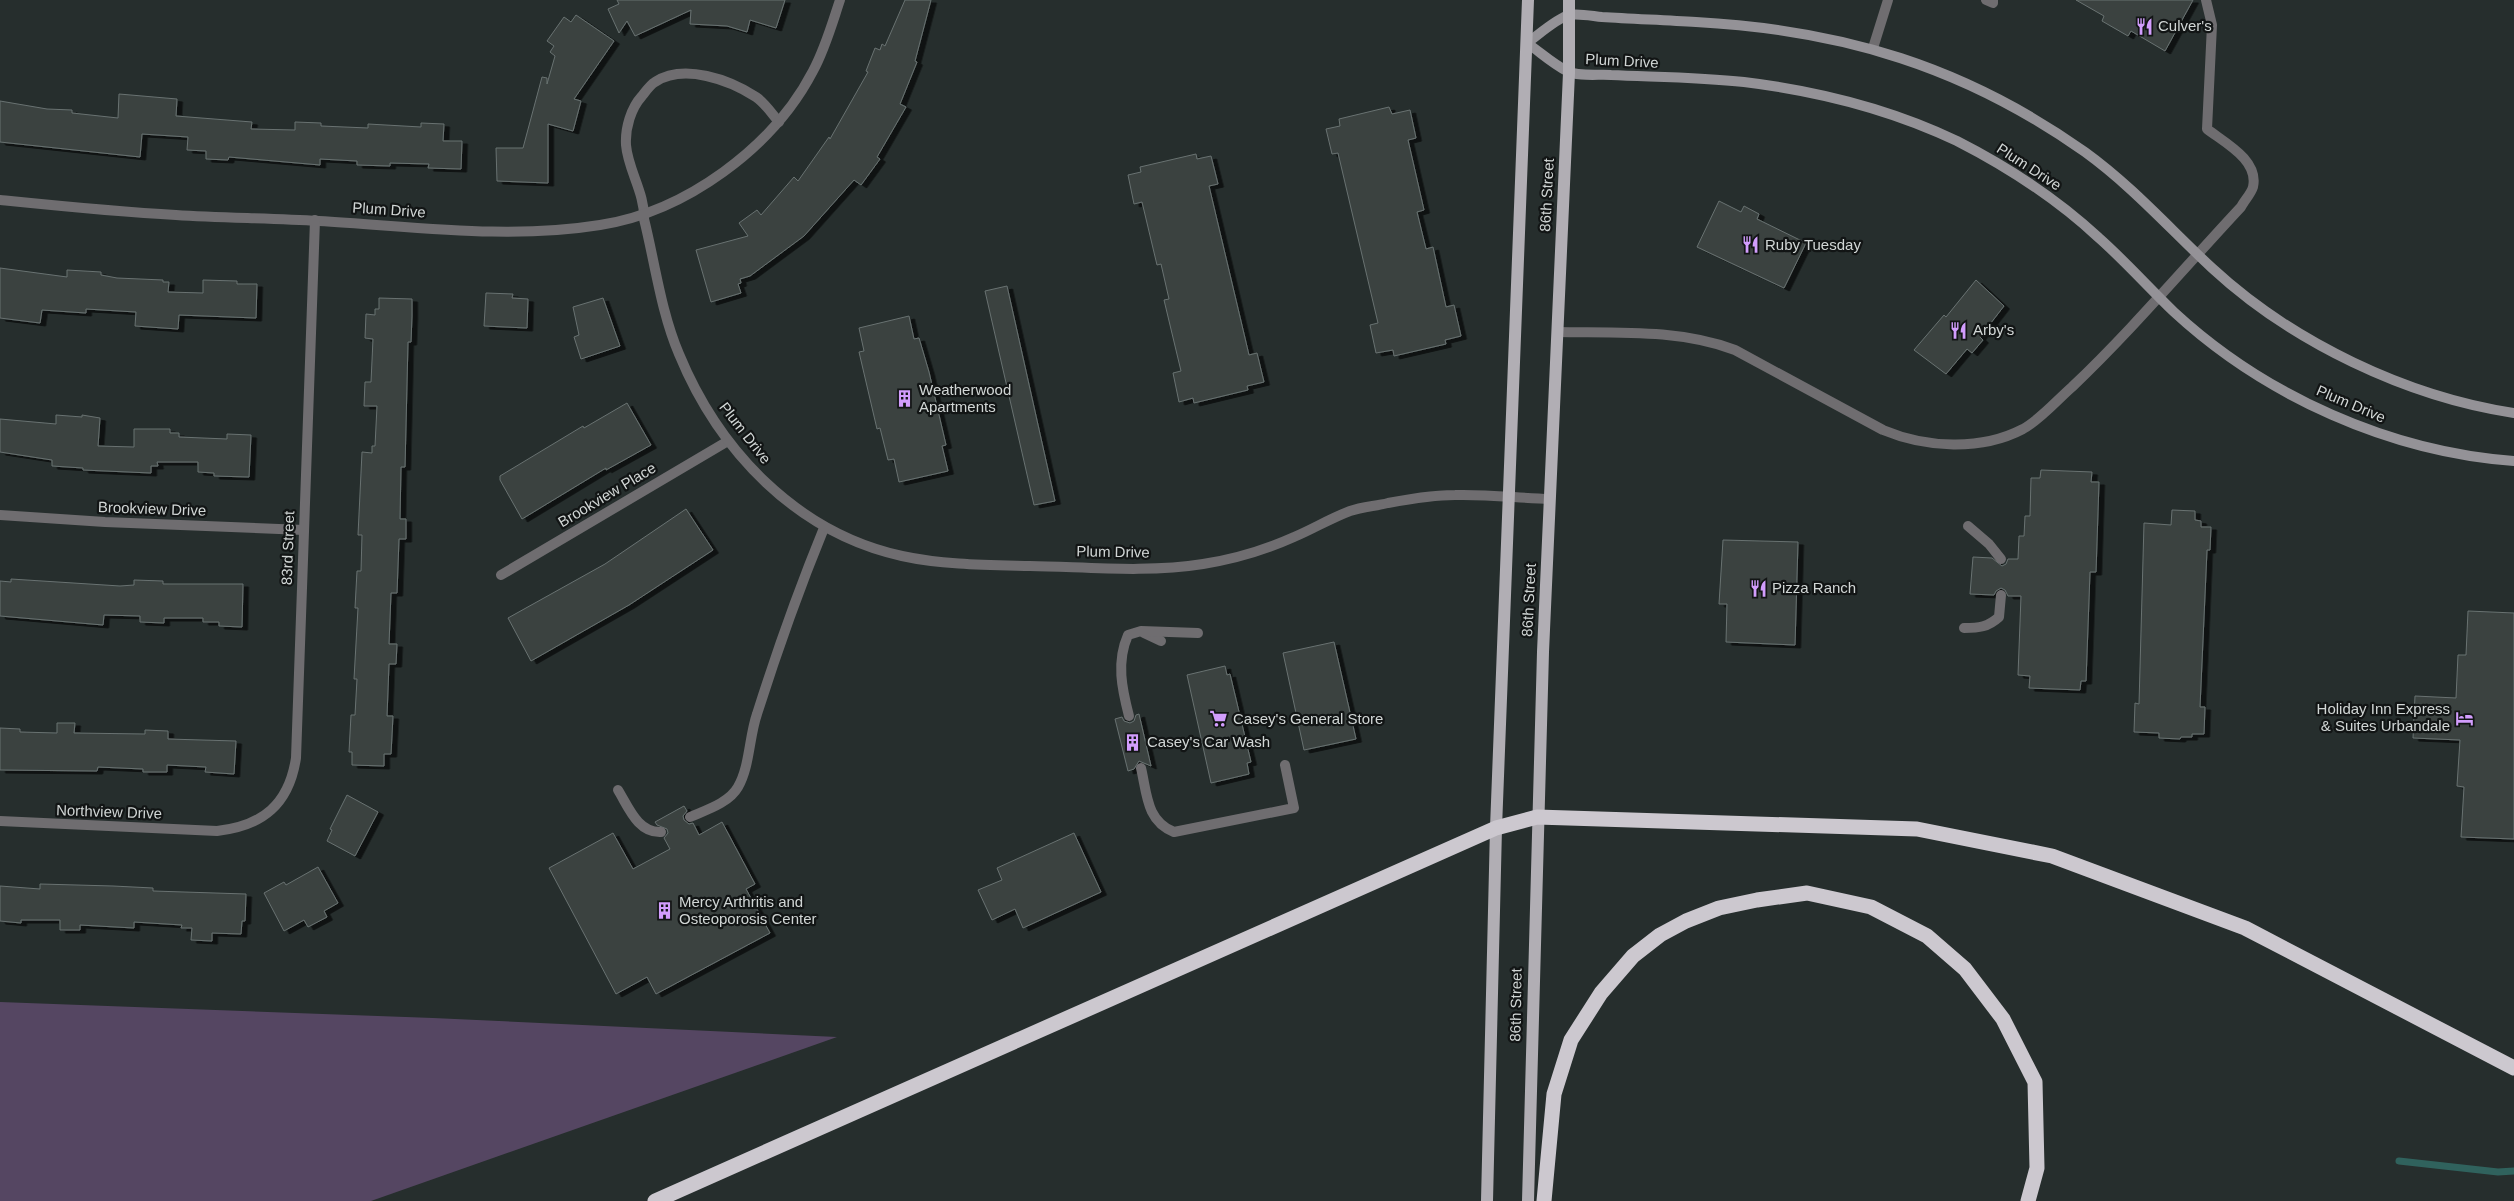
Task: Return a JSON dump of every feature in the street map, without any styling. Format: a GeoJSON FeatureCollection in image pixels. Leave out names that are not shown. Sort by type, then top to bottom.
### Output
{"type":"FeatureCollection","features":[{"type":"Feature","properties":{"kind":"highway"},"geometry":{"type":"LineString","coordinates":[[655,1201],[1496,828],[1537,816],[1917,829],[2052,856],[2245,928],[2514,1068]]}},
{"type":"Feature","properties":{"kind":"highway"},"geometry":{"type":"LineString","coordinates":[[1544,1201],[1554,1094],[1571,1040],[1607,986],[1633,956],[1660,935],[1686,921],[1719,908],[1807,893],[1871,907],[1927,936],[1966,969],[2003,1019],[2035,1082],[2037,1168],[2028,1201]]}},
{"type":"Feature","properties":{"kind":"main road","name":"86th Street"},"geometry":{"type":"LineString","coordinates":[[1487,1201],[1496,828],[1528,0]]}},
{"type":"Feature","properties":{"kind":"main road","name":"86th Street"},"geometry":{"type":"LineString","coordinates":[[1528,1201],[1537,816],[1570,73],[1569,0]]}},
{"type":"Feature","properties":{"kind":"street"},"geometry":{"type":"LineString","coordinates":[[779,122],[758,98],[718,79],[683,74],[670,76],[655,82],[636,102],[628,122],[626,146],[644,212],[685,196],[735,165],[779,122],[813,72],[840,0]]}},
{"type":"Feature","properties":{"kind":"street"},"geometry":{"type":"LineString","coordinates":[[1873,48],[1888,0]]}},
{"type":"Feature","properties":{"kind":"street"},"geometry":{"type":"LineString","coordinates":[[1986,0],[1993,2],[1993,0]]}},
{"type":"Feature","properties":{"kind":"street"},"geometry":{"type":"LineString","coordinates":[[1557,332],[1655,334],[1691,337],[1714,342],[1735,350],[1883,430],[1905,439],[1949,445],[2002,438],[2029,424],[2094,365],[2240,207],[2253,188],[2253,176],[2249,163],[2208,129],[2212,25],[2206,0]]}},
{"type":"Feature","properties":{"kind":"street"},"geometry":{"type":"LineString","coordinates":[[1527,42],[1569,15],[1747,25],[1808,33],[1873,48],[1933,68],[1983,90],[2034,118],[2087,153],[2137,194],[2197,254],[2252,301],[2295,330],[2394,381],[2451,399],[2514,413]]}},
{"type":"Feature","properties":{"kind":"street","name":"Plum Drive"},"geometry":{"type":"LineString","coordinates":[[1527,42],[1570,73],[1741,82],[1798,89],[1857,103],[1913,122],[1957,142],[2004,167],[2053,199],[2098,237],[2158,295],[2217,347],[2266,379],[2314,406],[2373,431],[2429,448],[2488,459],[2514,461]]}},
{"type":"Feature","properties":{"kind":"street","name":"Plum Drive"},"geometry":{"type":"LineString","coordinates":[[0,200],[106,211],[315,220],[463,230],[534,231],[600,225],[644,212],[668,319],[679,354],[712,418],[728,441],[757,474],[794,507],[824,528],[844,537],[900,556],[929,561],[1021,565],[1162,568],[1202,565],[1240,557],[1292,538],[1352,510],[1447,495],[1550,499]]}},
{"type":"Feature","properties":{"kind":"street","name":"83rd Street"},"geometry":{"type":"LineString","coordinates":[[217,831],[237,829],[256,822],[285,794],[293,775],[315,220]]}},
{"type":"Feature","properties":{"kind":"street","name":"Brookview Place"},"geometry":{"type":"LineString","coordinates":[[501,575],[728,441]]}},
{"type":"Feature","properties":{"kind":"street","name":"Brookview Drive"},"geometry":{"type":"LineString","coordinates":[[0,515],[105,522],[304,530]]}},
{"type":"Feature","properties":{"kind":"street"},"geometry":{"type":"LineString","coordinates":[[1968,526],[1990,544],[2001,559]]}},
{"type":"Feature","properties":{"kind":"street"},"geometry":{"type":"LineString","coordinates":[[690,817],[730,797],[739,786],[756,717],[788,618],[824,528]]}},
{"type":"Feature","properties":{"kind":"street"},"geometry":{"type":"LineString","coordinates":[[1964,628],[1981,628],[1991,624],[1999,617],[2001,596]]}},
{"type":"Feature","properties":{"kind":"street"},"geometry":{"type":"LineString","coordinates":[[1141,631],[1162,641]]}},
{"type":"Feature","properties":{"kind":"street"},"geometry":{"type":"LineString","coordinates":[[1129,716],[1122,686],[1122,647],[1128,635],[1141,631],[1198,633]]}},
{"type":"Feature","properties":{"kind":"street"},"geometry":{"type":"LineString","coordinates":[[1141,768],[1152,816],[1158,823],[1174,832],[1294,808],[1285,765]]}},
{"type":"Feature","properties":{"kind":"street"},"geometry":{"type":"LineString","coordinates":[[618,790],[644,829],[652,833],[661,832]]}},
{"type":"Feature","properties":{"kind":"street","name":"Northview Drive"},"geometry":{"type":"LineString","coordinates":[[0,821],[217,831]]}},
{"type":"Feature","properties":{"kind":"shaded area"},"geometry":{"type":"Polygon","coordinates":[[[0,1002],[433,1018],[837,1037],[371,1201],[0,1201],[0,1002]]]}},
{"type":"Feature","properties":{"kind":"building"},"geometry":{"type":"Polygon","coordinates":[[[617,0],[785,0],[776,28],[750,20],[747,32],[727,26],[690,24],[691,10],[635,36],[627,21],[619,33],[608,9],[619,4],[617,0]]]}},
{"type":"Feature","properties":{"kind":"building"},"geometry":{"type":"Polygon","coordinates":[[[905,0],[931,0],[915,61],[917,62],[900,104],[906,107],[877,157],[880,159],[861,185],[854,180],[804,236],[750,276],[740,279],[741,283],[738,284],[741,293],[711,302],[696,250],[748,236],[739,223],[757,210],[761,215],[794,177],[798,181],[829,137],[830,139],[868,72],[866,71],[875,48],[880,50],[882,44],[885,46],[905,0]]]}},
{"type":"Feature","properties":{"kind":"building","name":"Culver's"},"geometry":{"type":"Polygon","coordinates":[[[2076,0],[2193,0],[2165,51],[2131,31],[2128,36],[2102,21],[2104,16],[2076,0]]]}},
{"type":"Feature","properties":{"kind":"building"},"geometry":{"type":"Polygon","coordinates":[[[576,15],[614,41],[574,99],[581,101],[573,131],[548,124],[548,183],[497,181],[496,148],[523,148],[542,77],[547,78],[547,84],[555,56],[550,52],[554,46],[547,41],[564,17],[571,22],[576,15]]]}},
{"type":"Feature","properties":{"kind":"building"},"geometry":{"type":"Polygon","coordinates":[[[119,94],[177,99],[176,116],[252,122],[251,129],[295,130],[295,122],[321,123],[321,126],[368,128],[368,124],[421,127],[421,123],[444,124],[443,141],[462,141],[461,169],[428,168],[429,164],[390,163],[390,166],[357,165],[357,161],[320,159],[320,165],[229,157],[228,160],[206,159],[206,151],[187,150],[188,137],[142,134],[140,157],[0,142],[0,101],[47,109],[72,110],[72,113],[118,118],[119,94]]]}},
{"type":"Feature","properties":{"kind":"building"},"geometry":{"type":"Polygon","coordinates":[[[1389,107],[1392,114],[1410,110],[1416,138],[1408,140],[1424,210],[1417,212],[1426,249],[1433,247],[1446,307],[1454,305],[1461,336],[1445,340],[1446,344],[1394,356],[1393,350],[1376,353],[1370,325],[1378,323],[1338,153],[1332,154],[1326,129],[1340,126],[1339,119],[1389,107]]]}},
{"type":"Feature","properties":{"kind":"building"},"geometry":{"type":"Polygon","coordinates":[[[1196,154],[1197,159],[1211,156],[1218,184],[1209,186],[1249,355],[1257,353],[1264,382],[1247,386],[1248,390],[1194,403],[1193,398],[1179,402],[1173,373],[1181,371],[1164,300],[1169,299],[1161,264],[1157,265],[1142,202],[1134,204],[1128,175],[1141,172],[1140,167],[1196,154]]]}},
{"type":"Feature","properties":{"kind":"building","name":"Ruby Tuesday"},"geometry":{"type":"Polygon","coordinates":[[[1719,201],[1741,212],[1744,206],[1759,214],[1757,219],[1806,243],[1784,288],[1697,247],[1719,201]]]}},
{"type":"Feature","properties":{"kind":"building"},"geometry":{"type":"Polygon","coordinates":[[[0,268],[67,277],[67,270],[101,272],[101,275],[117,278],[163,280],[163,282],[169,282],[168,292],[203,293],[203,280],[237,281],[237,284],[257,284],[256,318],[179,315],[178,329],[135,326],[136,312],[86,309],[86,313],[42,310],[40,323],[0,318],[0,268]]]}},
{"type":"Feature","properties":{"kind":"building","name":"Arby's"},"geometry":{"type":"Polygon","coordinates":[[[1976,280],[2004,306],[1980,337],[1983,340],[1972,353],[1967,349],[1946,374],[1914,350],[1944,315],[1946,317],[1976,280]]]}},
{"type":"Feature","properties":{"kind":"building"},"geometry":{"type":"Polygon","coordinates":[[[1007,286],[1055,501],[1034,505],[985,291],[1007,286]]]}},
{"type":"Feature","properties":{"kind":"building"},"geometry":{"type":"Polygon","coordinates":[[[486,293],[513,294],[512,298],[528,299],[527,328],[484,326],[486,293]]]}},
{"type":"Feature","properties":{"kind":"building"},"geometry":{"type":"Polygon","coordinates":[[[379,298],[412,299],[411,342],[408,342],[405,467],[401,467],[400,519],[406,519],[406,539],[399,539],[397,593],[391,593],[389,644],[397,644],[396,664],[389,664],[387,716],[393,716],[391,754],[384,754],[384,766],[352,765],[352,752],[349,752],[351,715],[355,715],[357,679],[354,679],[358,608],[355,608],[357,571],[361,571],[362,535],[358,535],[362,452],[372,453],[372,446],[375,446],[377,406],[364,406],[365,382],[371,382],[373,339],[365,338],[366,314],[375,315],[375,309],[379,309],[379,298]]]}},
{"type":"Feature","properties":{"kind":"building"},"geometry":{"type":"Polygon","coordinates":[[[603,298],[620,346],[581,359],[574,337],[579,335],[573,307],[603,298]]]}},
{"type":"Feature","properties":{"kind":"building","name":"Weatherwood Apartments"},"geometry":{"type":"Polygon","coordinates":[[[909,316],[914,339],[919,338],[929,372],[946,445],[942,446],[948,471],[899,482],[894,459],[888,460],[880,428],[877,429],[859,352],[864,351],[859,328],[909,316]]]}},
{"type":"Feature","properties":{"kind":"building"},"geometry":{"type":"Polygon","coordinates":[[[627,403],[651,445],[606,470],[606,468],[522,519],[500,480],[500,476],[583,426],[584,428],[627,403]]]}},
{"type":"Feature","properties":{"kind":"building"},"geometry":{"type":"Polygon","coordinates":[[[56,415],[82,417],[82,415],[100,418],[98,446],[134,447],[134,429],[170,429],[170,433],[179,433],[179,437],[227,439],[227,434],[251,435],[249,477],[214,476],[214,473],[198,472],[198,462],[157,462],[158,466],[151,466],[151,473],[83,470],[83,468],[52,466],[52,460],[0,452],[0,419],[56,424],[56,415]]]}},
{"type":"Feature","properties":{"kind":"building"},"geometry":{"type":"Polygon","coordinates":[[[2041,470],[2092,472],[2091,482],[2099,482],[2096,572],[2090,572],[2086,681],[2081,681],[2080,690],[2029,688],[2030,676],[2018,675],[2021,596],[2008,596],[2005,590],[2001,588],[1994,595],[1970,594],[1973,557],[1992,558],[2002,566],[2006,564],[2008,559],[2018,559],[2019,536],[2024,536],[2025,516],[2030,516],[2031,478],[2040,478],[2041,470]]]}},
{"type":"Feature","properties":{"kind":"building"},"geometry":{"type":"Polygon","coordinates":[[[686,509],[713,550],[629,605],[531,661],[508,618],[605,564],[686,509]]]}},
{"type":"Feature","properties":{"kind":"building"},"geometry":{"type":"Polygon","coordinates":[[[2172,510],[2195,511],[2195,520],[2201,521],[2201,527],[2211,527],[2210,550],[2207,550],[2200,707],[2205,707],[2204,734],[2192,734],[2192,737],[2181,737],[2180,739],[2159,738],[2159,733],[2134,732],[2135,703],[2139,704],[2144,523],[2171,525],[2172,510]]]}},
{"type":"Feature","properties":{"kind":"building","name":"Pizza Ranch"},"geometry":{"type":"Polygon","coordinates":[[[1723,540],[1798,542],[1795,645],[1726,642],[1727,604],[1719,604],[1723,540]]]}},
{"type":"Feature","properties":{"kind":"building"},"geometry":{"type":"Polygon","coordinates":[[[11,579],[120,586],[134,585],[134,580],[163,581],[163,584],[243,584],[242,627],[219,626],[219,622],[203,622],[203,618],[164,618],[164,623],[140,622],[140,616],[104,615],[103,625],[0,616],[0,581],[11,582],[11,579]]]}},
{"type":"Feature","properties":{"kind":"building","name":"Holiday Inn Express & Suites Urbandale"},"geometry":{"type":"Polygon","coordinates":[[[2468,611],[2514,613],[2514,839],[2461,837],[2464,787],[2457,786],[2460,740],[2413,738],[2415,696],[2456,698],[2458,655],[2466,655],[2468,611]]]}},
{"type":"Feature","properties":{"kind":"building"},"geometry":{"type":"Polygon","coordinates":[[[1334,642],[1356,739],[1304,750],[1283,653],[1334,642]]]}},
{"type":"Feature","properties":{"kind":"building","name":"Casey's General Store"},"geometry":{"type":"Polygon","coordinates":[[[1225,666],[1227,675],[1230,674],[1251,762],[1247,763],[1249,774],[1211,783],[1187,675],[1225,666]]]}},
{"type":"Feature","properties":{"kind":"building","name":"Casey's Car Wash"},"geometry":{"type":"Polygon","coordinates":[[[1139,714],[1151,766],[1139,761],[1134,769],[1128,771],[1115,719],[1122,717],[1124,721],[1130,723],[1139,714]]]}},
{"type":"Feature","properties":{"kind":"building"},"geometry":{"type":"Polygon","coordinates":[[[57,723],[75,723],[74,733],[145,734],[145,730],[168,731],[168,739],[236,741],[234,774],[205,772],[206,767],[167,765],[167,772],[143,772],[143,769],[98,767],[97,771],[0,770],[0,728],[20,729],[20,732],[57,733],[57,723]]]}},
{"type":"Feature","properties":{"kind":"building"},"geometry":{"type":"Polygon","coordinates":[[[347,795],[378,812],[355,856],[327,841],[332,830],[330,829],[347,795]]]}},
{"type":"Feature","properties":{"kind":"building","name":"Mercy Arthritis and Osteoporosis Center"},"geometry":{"type":"Polygon","coordinates":[[[684,806],[687,811],[683,816],[684,820],[689,824],[693,823],[699,835],[722,822],[755,884],[746,889],[770,933],[656,994],[647,977],[616,994],[549,868],[613,833],[633,869],[670,849],[664,838],[668,833],[667,829],[657,825],[655,822],[684,806]]]}},
{"type":"Feature","properties":{"kind":"building"},"geometry":{"type":"Polygon","coordinates":[[[1074,833],[1101,892],[1023,928],[1015,909],[992,920],[978,890],[1002,880],[997,868],[1074,833]]]}},
{"type":"Feature","properties":{"kind":"building"},"geometry":{"type":"Polygon","coordinates":[[[318,867],[338,903],[324,911],[327,917],[308,927],[304,920],[284,931],[264,893],[284,882],[286,885],[318,867]]]}},
{"type":"Feature","properties":{"kind":"building"},"geometry":{"type":"Polygon","coordinates":[[[40,884],[113,886],[153,888],[153,891],[246,894],[245,921],[242,921],[241,934],[212,933],[212,941],[191,940],[192,928],[181,928],[182,925],[134,922],[134,928],[80,925],[80,930],[60,930],[60,920],[21,920],[21,923],[0,921],[0,886],[40,889],[40,884]]]}},
{"type":"Feature","properties":{"kind":"waterway"},"geometry":{"type":"LineString","coordinates":[[2399,1161],[2498,1172],[2514,1171]]}},
{"type":"Feature","properties":{"kind":"place","name":"Culver's"},"geometry":{"type":"Point","coordinates":[2144,26]}},
{"type":"Feature","properties":{"kind":"place","name":"Ruby Tuesday"},"geometry":{"type":"Point","coordinates":[1751,245]}},
{"type":"Feature","properties":{"kind":"place","name":"Arby's"},"geometry":{"type":"Point","coordinates":[1959,330]}},
{"type":"Feature","properties":{"kind":"place","name":"Weatherwood Apartments"},"geometry":{"type":"Point","coordinates":[905,399]}},
{"type":"Feature","properties":{"kind":"place","name":"Pizza Ranch"},"geometry":{"type":"Point","coordinates":[1758,588]}},
{"type":"Feature","properties":{"kind":"place","name":"Holiday Inn Express & Suites Urbandale"},"geometry":{"type":"Point","coordinates":[2464,718]}},
{"type":"Feature","properties":{"kind":"place","name":"Casey's General Store"},"geometry":{"type":"Point","coordinates":[1219,719]}},
{"type":"Feature","properties":{"kind":"place","name":"Casey's Car Wash"},"geometry":{"type":"Point","coordinates":[1133,742]}},
{"type":"Feature","properties":{"kind":"place","name":"Mercy Arthritis and Osteoporosis Center"},"geometry":{"type":"Point","coordinates":[665,911]}}]}
